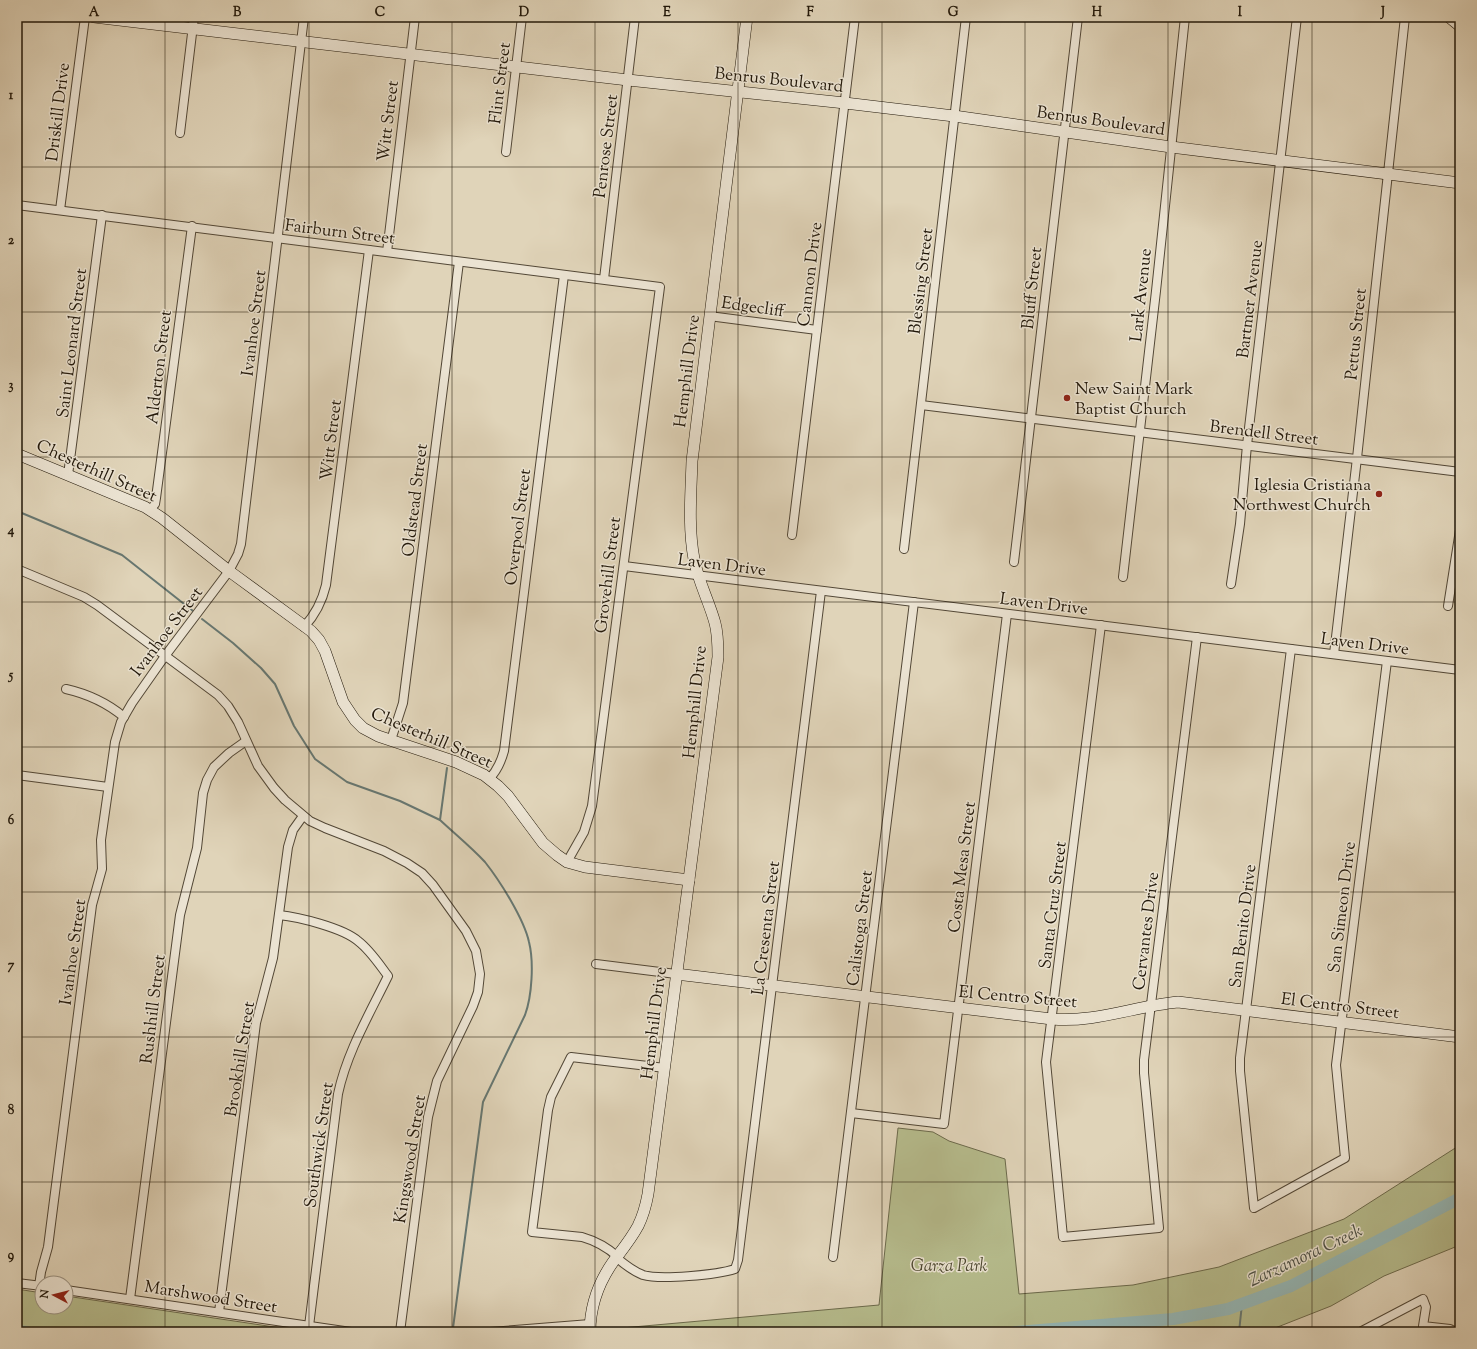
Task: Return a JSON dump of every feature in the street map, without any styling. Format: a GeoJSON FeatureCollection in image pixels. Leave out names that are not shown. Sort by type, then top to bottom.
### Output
{"type":"FeatureCollection","features":[{"type":"Feature","properties":{"kind":"street","name":"Driskill Drive"},"geometry":{"type":"LineString","coordinates":[[60,210],[85,17]]}},
{"type":"Feature","properties":{"kind":"street","name":"Benrus Boulevard"},"geometry":{"type":"LineString","coordinates":[[94,17],[628,80],[954,116],[1171,147],[1460,183]]}},
{"type":"Feature","properties":{"kind":"street"},"geometry":{"type":"LineString","coordinates":[[180,133],[194,17]]}},
{"type":"Feature","properties":{"kind":"street","name":"Ivanhoe Street"},"geometry":{"type":"LineString","coordinates":[[42,1275],[48,1247],[92,905],[102,870],[101,840],[118,728],[132,703],[165,656],[229,571],[238,554],[241,544],[304,17]]}},
{"type":"Feature","properties":{"kind":"street","name":"Witt Street"},"geometry":{"type":"LineString","coordinates":[[387,252],[414,17]]}},
{"type":"Feature","properties":{"kind":"street","name":"Flint Street"},"geometry":{"type":"LineString","coordinates":[[506,152],[522,17]]}},
{"type":"Feature","properties":{"kind":"street","name":"Penrose Street"},"geometry":{"type":"LineString","coordinates":[[604,280],[635,17]]}},
{"type":"Feature","properties":{"kind":"street","name":"Hemphill Drive"},"geometry":{"type":"LineString","coordinates":[[590,1328],[597,1294],[602,1280],[638,1227],[646,1205],[718,651],[715,624],[694,560],[690,497],[692,461],[746,17]]}},
{"type":"Feature","properties":{"kind":"street","name":"Cannon Drive"},"geometry":{"type":"LineString","coordinates":[[792,535],[855,17]]}},
{"type":"Feature","properties":{"kind":"street","name":"Blessing Street"},"geometry":{"type":"LineString","coordinates":[[904,549],[966,17]]}},
{"type":"Feature","properties":{"kind":"street","name":"Bluff Street"},"geometry":{"type":"LineString","coordinates":[[1014,562],[1078,17]]}},
{"type":"Feature","properties":{"kind":"street","name":"Lark Avenue"},"geometry":{"type":"LineString","coordinates":[[1123,577],[1185,17]]}},
{"type":"Feature","properties":{"kind":"street","name":"Bartmer Avenue"},"geometry":{"type":"LineString","coordinates":[[1231,584],[1240,524],[1247,444],[1297,17]]}},
{"type":"Feature","properties":{"kind":"street","name":"Pettus Street"},"geometry":{"type":"LineString","coordinates":[[1334,654],[1405,17]]}},
{"type":"Feature","properties":{"kind":"street"},"geometry":{"type":"LineString","coordinates":[[1449,17],[1460,26]]}},
{"type":"Feature","properties":{"kind":"street","name":"Fairburn Street"},"geometry":{"type":"LineString","coordinates":[[17,205],[192,226],[660,287]]}},
{"type":"Feature","properties":{"kind":"street","name":"Saint Leonard Street"},"geometry":{"type":"LineString","coordinates":[[68,475],[102,215]]}},
{"type":"Feature","properties":{"kind":"street","name":"Alderton Street"},"geometry":{"type":"LineString","coordinates":[[150,510],[155,504],[156,498],[192,226]]}},
{"type":"Feature","properties":{"kind":"street","name":"Witt Street"},"geometry":{"type":"LineString","coordinates":[[304,627],[320,607],[326,585],[369,250]]}},
{"type":"Feature","properties":{"kind":"street","name":"Oldstead Street"},"geometry":{"type":"LineString","coordinates":[[391,740],[403,703],[459,262]]}},
{"type":"Feature","properties":{"kind":"street","name":"Overpool Street"},"geometry":{"type":"LineString","coordinates":[[489,779],[498,768],[504,751],[564,275]]}},
{"type":"Feature","properties":{"kind":"street","name":"Grovehill Street"},"geometry":{"type":"LineString","coordinates":[[567,862],[584,832],[592,806],[660,287]]}},
{"type":"Feature","properties":{"kind":"street","name":"Edgecliff"},"geometry":{"type":"LineString","coordinates":[[709,316],[817,330]]}},
{"type":"Feature","properties":{"kind":"street","name":"Brendell Street"},"geometry":{"type":"LineString","coordinates":[[921,405],[1247,444],[1460,472]]}},
{"type":"Feature","properties":{"kind":"street","name":"Chesterhill Street"},"geometry":{"type":"LineString","coordinates":[[17,454],[150,510],[229,571],[311,631],[319,640],[325,652],[341,698],[355,720],[368,731],[456,762],[489,779],[508,796],[543,843],[556,855],[567,862],[585,867],[689,880]]}},
{"type":"Feature","properties":{"kind":"street"},"geometry":{"type":"LineString","coordinates":[[1448,606],[1460,530]]}},
{"type":"Feature","properties":{"kind":"street","name":"Laven Drive"},"geometry":{"type":"LineString","coordinates":[[624,566],[1460,670]]}},
{"type":"Feature","properties":{"kind":"street","name":"Kingswood Street"},"geometry":{"type":"LineString","coordinates":[[17,569],[84,597],[97,605],[218,695],[232,711],[258,766],[285,800],[303,816],[325,828],[384,850],[422,873],[433,885],[462,925],[476,951],[480,974],[478,992],[473,1006],[437,1081],[428,1117],[400,1332]]}},
{"type":"Feature","properties":{"kind":"street","name":"La Cresenta Street"},"geometry":{"type":"LineString","coordinates":[[617,1257],[639,1273],[655,1277],[724,1272],[735,1269],[738,1260],[821,591]]}},
{"type":"Feature","properties":{"kind":"street","name":"Calistoga Street"},"geometry":{"type":"LineString","coordinates":[[833,1257],[914,602]]}},
{"type":"Feature","properties":{"kind":"street","name":"Costa Mesa Street"},"geometry":{"type":"LineString","coordinates":[[851,1113],[944,1124],[1007,614]]}},
{"type":"Feature","properties":{"kind":"street","name":"Santa Cruz Street"},"geometry":{"type":"LineString","coordinates":[[1063,1237],[1046,1062],[1101,626]]}},
{"type":"Feature","properties":{"kind":"street","name":"Cervantes Drive"},"geometry":{"type":"LineString","coordinates":[[1063,1237],[1159,1228],[1144,1060],[1197,637]]}},
{"type":"Feature","properties":{"kind":"street","name":"San Benito Drive"},"geometry":{"type":"LineString","coordinates":[[1291,649],[1246,1010],[1240,1071],[1254,1208],[1344,1158]]}},
{"type":"Feature","properties":{"kind":"street","name":"San Simeon Drive"},"geometry":{"type":"LineString","coordinates":[[1344,1158],[1336,1065],[1387,661]]}},
{"type":"Feature","properties":{"kind":"street"},"geometry":{"type":"LineString","coordinates":[[66,688],[109,705],[124,717]]}},
{"type":"Feature","properties":{"kind":"street","name":"Rushhill Street"},"geometry":{"type":"LineString","coordinates":[[130,1299],[180,915],[197,848],[204,793],[207,780],[214,767],[229,753],[246,741]]}},
{"type":"Feature","properties":{"kind":"street"},"geometry":{"type":"LineString","coordinates":[[17,776],[108,787]]}},
{"type":"Feature","properties":{"kind":"street","name":"Brookhill Street"},"geometry":{"type":"LineString","coordinates":[[219,1312],[256,1023],[270,974],[288,847],[293,830],[303,816]]}},
{"type":"Feature","properties":{"kind":"street","name":"Southwick Street"},"geometry":{"type":"LineString","coordinates":[[279,915],[301,918],[352,937],[367,949],[388,976],[347,1060],[341,1078],[309,1326]]}},
{"type":"Feature","properties":{"kind":"street","name":"El Centro Street"},"geometry":{"type":"LineString","coordinates":[[596,964],[1068,1021],[1083,1020],[1178,1002],[1460,1037]]}},
{"type":"Feature","properties":{"kind":"street"},"geometry":{"type":"LineString","coordinates":[[617,1257],[604,1246],[590,1240],[532,1232],[551,1097],[570,1057],[665,1068]]}},
{"type":"Feature","properties":{"kind":"street"},"geometry":{"type":"LineString","coordinates":[[17,1283],[34,1285]]}},
{"type":"Feature","properties":{"kind":"street","name":"Marshwood Street"},"geometry":{"type":"LineString","coordinates":[[74,1291],[352,1332]]}},
{"type":"Feature","properties":{"kind":"street"},"geometry":{"type":"LineString","coordinates":[[1360,1332],[1423,1299],[1426,1307],[1423,1326],[1453,1331],[1460,1327]]}},
{"type":"Feature","properties":{"kind":"street"},"geometry":{"type":"LineString","coordinates":[[490,1332],[590,1328]]}},
{"type":"Feature","properties":{"kind":"green space","name":"Garza Park"},"geometry":{"type":"Polygon","coordinates":[[[898,1128],[933,1132],[949,1141],[1005,1159],[1019,1294],[1133,1285],[1219,1267],[1344,1219],[1460,1145],[1460,1245],[1384,1276],[1331,1306],[1265,1332],[577,1332],[879,1305],[898,1128]]]}},
{"type":"Feature","properties":{"kind":"green space"},"geometry":{"type":"Polygon","coordinates":[[[17,1289],[34,1292],[34,1315],[74,1315],[74,1297],[308,1332],[17,1332],[17,1289]]]}},
{"type":"Feature","properties":{"kind":"waterway"},"geometry":{"type":"LineString","coordinates":[[17,511],[122,555],[193,611]]}},
{"type":"Feature","properties":{"kind":"waterway"},"geometry":{"type":"LineString","coordinates":[[202,619],[233,643],[261,668],[275,684],[294,726],[315,759],[347,782],[400,801],[440,820]]}},
{"type":"Feature","properties":{"kind":"waterway"},"geometry":{"type":"LineString","coordinates":[[447,768],[440,820],[485,862],[498,879],[522,922],[531,950],[532,969],[531,989],[525,1015],[483,1102],[453,1328]]}},
{"type":"Feature","properties":{"kind":"waterway","name":"Zarzamora Creek"},"geometry":{"type":"LineString","coordinates":[[1015,1332],[1173,1319],[1228,1309],[1291,1286],[1460,1198]]}},
{"type":"Feature","properties":{"kind":"waterway"},"geometry":{"type":"LineString","coordinates":[[1239,1332],[1242,1304]]}},
{"type":"Feature","properties":{"kind":"waterway","name":"Zarzamora Creek"},"geometry":{"type":"LineString","coordinates":[[17,1331],[27,1332]]}},
{"type":"Feature","properties":{"kind":"place","name":"New Saint Mark Baptist Church"},"geometry":{"type":"Point","coordinates":[1067,398]}},
{"type":"Feature","properties":{"kind":"place","name":"Iglesia Cristiana Northwest Church"},"geometry":{"type":"Point","coordinates":[1379,494]}}]}
